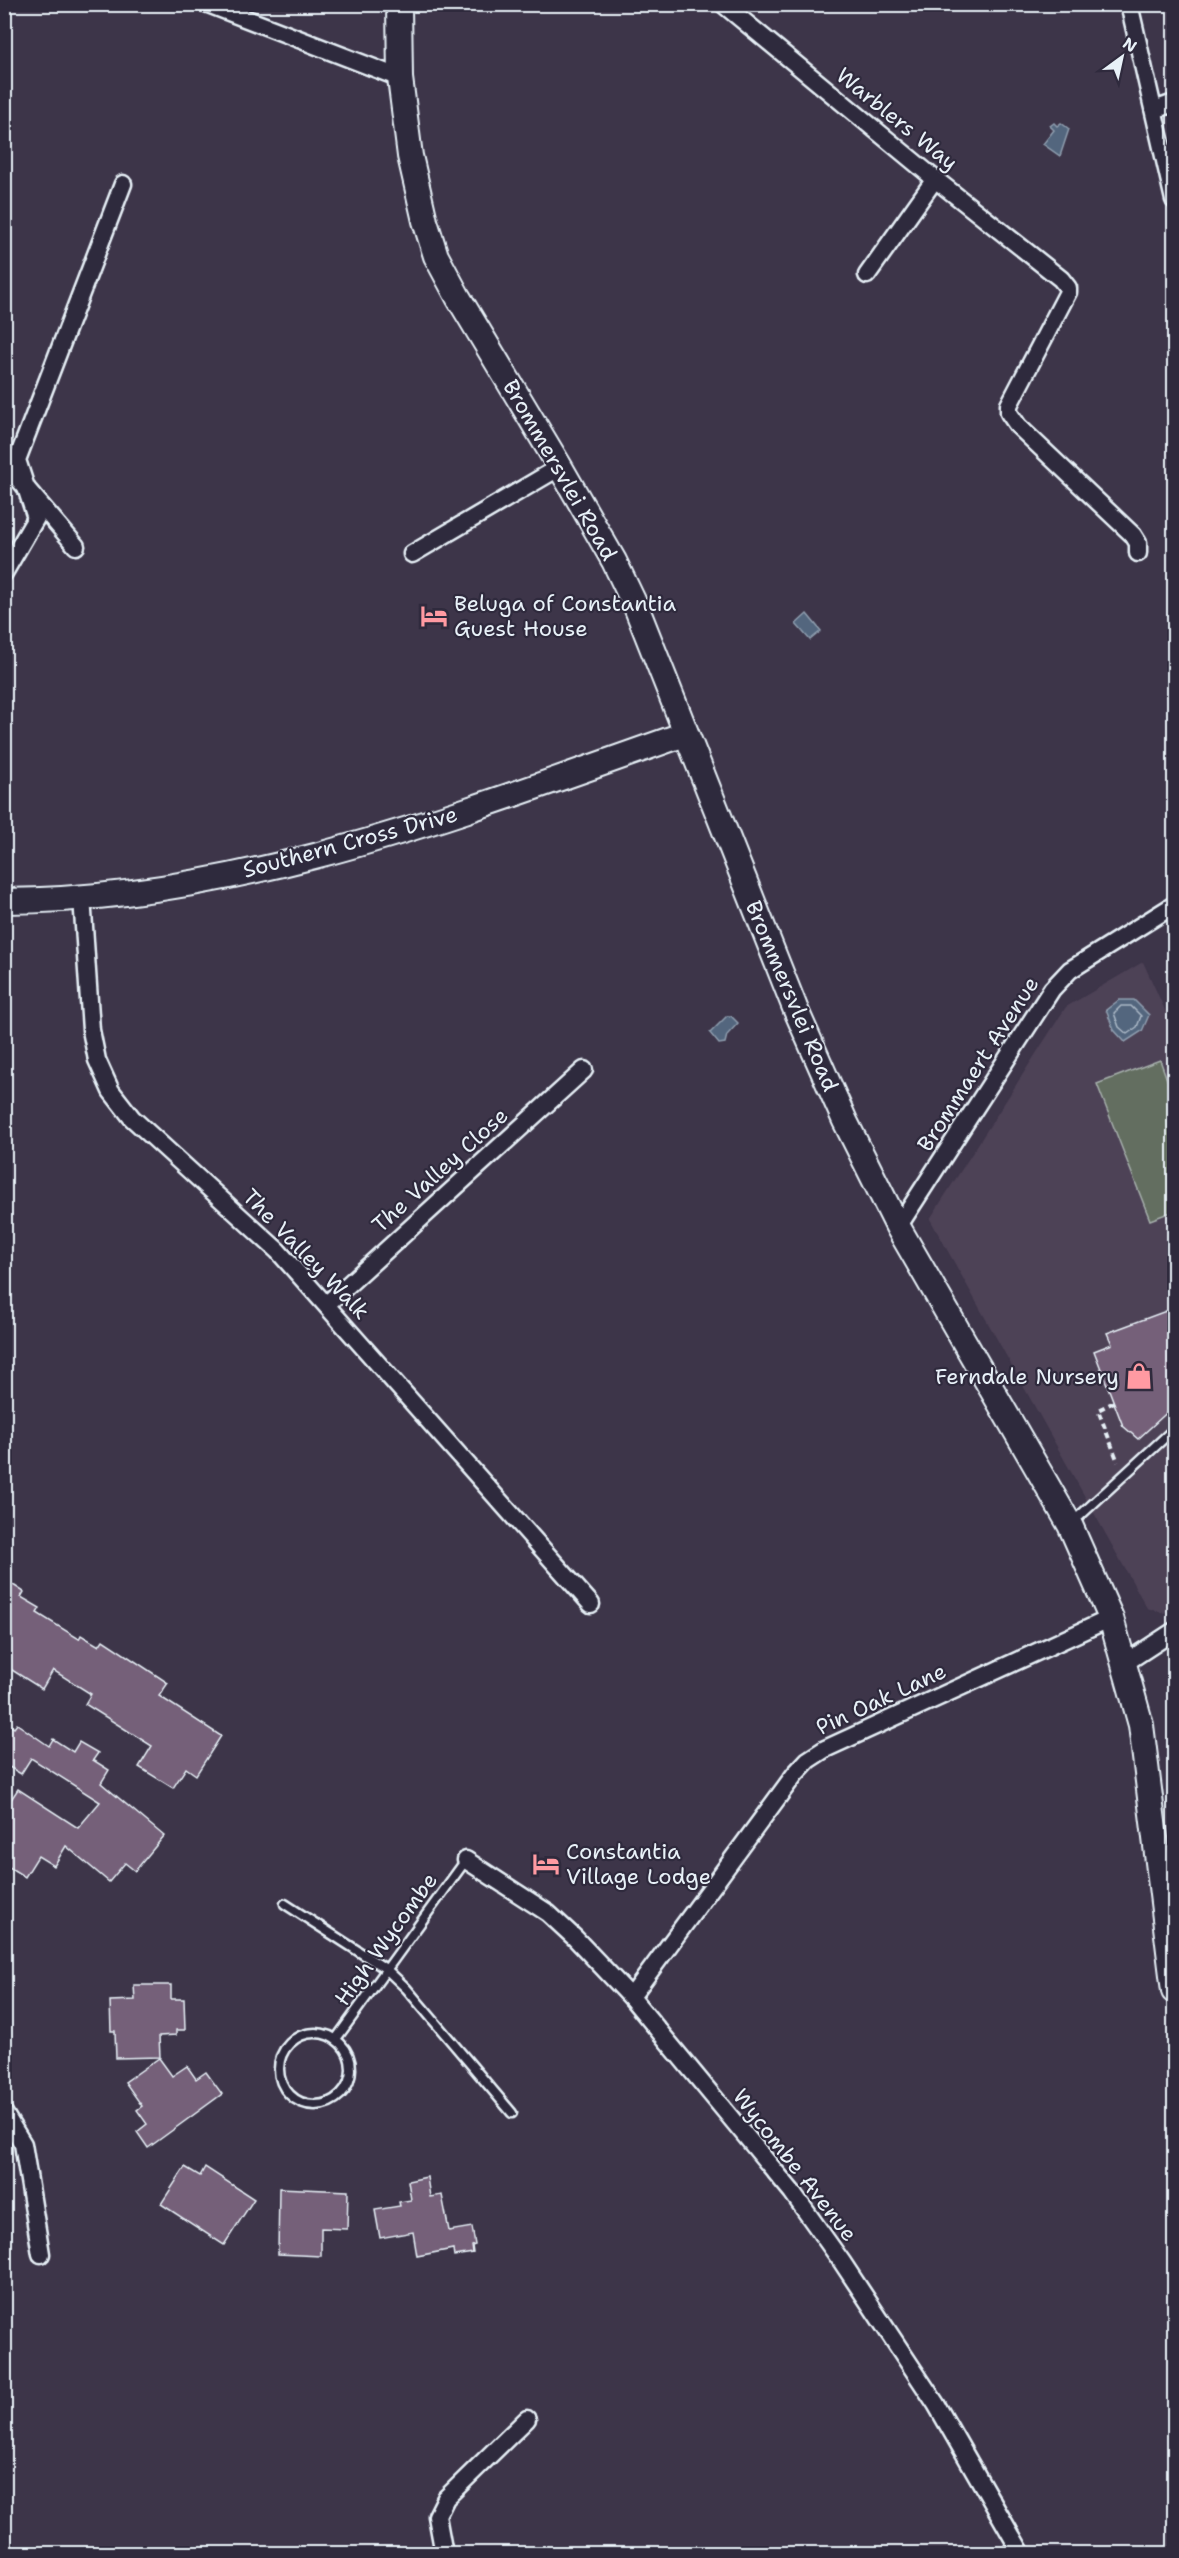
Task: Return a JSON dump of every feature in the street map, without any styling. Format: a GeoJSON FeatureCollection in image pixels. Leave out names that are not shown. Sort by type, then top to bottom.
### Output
{"type":"FeatureCollection","features":[{"type":"Feature","properties":{"kind":"street"},"geometry":{"type":"LineString","coordinates":[[208,4],[400,78]]}},
{"type":"Feature","properties":{"kind":"street","name":"Brommersvlei Road"},"geometry":{"type":"LineString","coordinates":[[399,4],[400,78],[410,156],[425,221],[436,256],[614,561],[637,609],[795,1008],[845,1121],[898,1227],[1070,1525],[1111,1618],[1141,1725],[1174,1990]]}},
{"type":"Feature","properties":{"kind":"street","name":"Warblers Way"},"geometry":{"type":"LineString","coordinates":[[723,4],[935,180],[1061,279],[1068,288],[1068,292],[1009,405],[1010,413],[1018,426],[1133,535],[1138,543],[1138,553]]}},
{"type":"Feature","properties":{"kind":"street"},"geometry":{"type":"LineString","coordinates":[[1129,4],[1174,200]]}},
{"type":"Feature","properties":{"kind":"street"},"geometry":{"type":"LineString","coordinates":[[1154,110],[1174,103]]}},
{"type":"Feature","properties":{"kind":"street"},"geometry":{"type":"LineString","coordinates":[[867,275],[935,180]]}},
{"type":"Feature","properties":{"kind":"street"},"geometry":{"type":"LineString","coordinates":[[4,573],[36,518],[17,460],[123,184]]}},
{"type":"Feature","properties":{"kind":"street"},"geometry":{"type":"LineString","coordinates":[[4,462],[76,546]]}},
{"type":"Feature","properties":{"kind":"street"},"geometry":{"type":"LineString","coordinates":[[412,554],[560,467]]}},
{"type":"Feature","properties":{"kind":"street","name":"Southern Cross Drive"},"geometry":{"type":"LineString","coordinates":[[4,901],[82,897],[183,885],[295,862],[418,827],[686,734]]}},
{"type":"Feature","properties":{"kind":"street","name":"The Valley Walk"},"geometry":{"type":"LineString","coordinates":[[82,897],[91,1030],[97,1060],[111,1091],[132,1118],[278,1251],[591,1604]]}},
{"type":"Feature","properties":{"kind":"street","name":"Brommaert Avenue"},"geometry":{"type":"LineString","coordinates":[[898,1227],[1052,989],[1070,970],[1174,905]]}},
{"type":"Feature","properties":{"kind":"street","name":"The Valley Close"},"geometry":{"type":"LineString","coordinates":[[327,1304],[584,1070]]}},
{"type":"Feature","properties":{"kind":"street","name":"Pin Oak Lane"},"geometry":{"type":"LineString","coordinates":[[631,1997],[795,1774],[808,1760],[825,1749],[1111,1618]]}},
{"type":"Feature","properties":{"kind":"street"},"geometry":{"type":"LineString","coordinates":[[1125,1663],[1174,1631]]}},
{"type":"Feature","properties":{"kind":"street","name":"Wycombe Avenue"},"geometry":{"type":"LineString","coordinates":[[466,1860],[548,1913],[631,1997],[792,2192],[842,2262],[936,2404],[1022,2553]]}},
{"type":"Feature","properties":{"kind":"street"},"geometry":{"type":"LineString","coordinates":[[4,2113],[23,2144],[41,2254]]}},
{"type":"Feature","properties":{"kind":"street"},"geometry":{"type":"LineString","coordinates":[[444,2553],[437,2516],[446,2498],[527,2419]]}},
{"type":"Feature","properties":{"kind":"lane"},"geometry":{"type":"LineString","coordinates":[[1070,1525],[1174,1429]]}},
{"type":"Feature","properties":{"kind":"lane","name":"High Wycombe"},"geometry":{"type":"LineString","coordinates":[[336,2039],[466,1860]]}},
{"type":"Feature","properties":{"kind":"lane"},"geometry":{"type":"LineString","coordinates":[[285,1904],[386,1969],[406,1988],[512,2113]]}},
{"type":"Feature","properties":{"kind":"lane","name":"High Wycombe"},"geometry":{"type":"LineString","coordinates":[[320,2033],[336,2039],[347,2051],[351,2067],[349,2083],[340,2096],[326,2104],[310,2105],[294,2100],[283,2088],[278,2072],[281,2056],[290,2043],[304,2034],[320,2033]]}},
{"type":"Feature","properties":{"kind":"path"},"geometry":{"type":"LineString","coordinates":[[1114,1402],[1098,1410],[1109,1436],[1115,1459],[1126,1472]]}},
{"type":"Feature","properties":{"kind":"shaded area"},"geometry":{"type":"Polygon","coordinates":[[[1143,962],[1174,1030],[1174,1607],[1164,1613],[1147,1608],[930,1219],[1066,1007],[1143,962]]]}},
{"type":"Feature","properties":{"kind":"green space"},"geometry":{"type":"Polygon","coordinates":[[[1160,1060],[1174,1099],[1174,1211],[1150,1220],[1097,1084],[1160,1060]]]}},
{"type":"Feature","properties":{"kind":"water"},"geometry":{"type":"Polygon","coordinates":[[[1054,123],[1057,126],[1061,123],[1069,129],[1060,156],[1043,144],[1054,130],[1050,126],[1054,123]]]}},
{"type":"Feature","properties":{"kind":"water"},"geometry":{"type":"Polygon","coordinates":[[[807,614],[821,631],[810,640],[796,624],[807,614]]]}},
{"type":"Feature","properties":{"kind":"water"},"geometry":{"type":"Polygon","coordinates":[[[1119,1000],[1134,1000],[1149,1015],[1142,1031],[1125,1042],[1114,1030],[1106,1010],[1119,1000]]]}},
{"type":"Feature","properties":{"kind":"water"},"geometry":{"type":"Polygon","coordinates":[[[727,1016],[731,1016],[738,1023],[727,1035],[725,1043],[719,1044],[710,1033],[727,1016]]]}},
{"type":"Feature","properties":{"kind":"building","name":"Ferndale Nursery"},"geometry":{"type":"Polygon","coordinates":[[[1174,1308],[1174,1406],[1138,1439],[1123,1426],[1094,1351],[1112,1344],[1107,1333],[1174,1308]]]}},
{"type":"Feature","properties":{"kind":"building"},"geometry":{"type":"Polygon","coordinates":[[[4,1579],[24,1592],[21,1597],[40,1608],[37,1613],[79,1639],[81,1635],[99,1646],[103,1640],[168,1683],[159,1696],[221,1736],[196,1775],[186,1768],[173,1788],[139,1767],[152,1746],[85,1704],[91,1694],[53,1670],[42,1689],[4,1665],[4,1579]]]}},
{"type":"Feature","properties":{"kind":"building"},"geometry":{"type":"Polygon","coordinates":[[[4,1722],[14,1728],[17,1724],[49,1746],[53,1739],[73,1752],[79,1742],[98,1753],[93,1760],[109,1770],[101,1783],[164,1836],[135,1871],[125,1863],[109,1882],[66,1846],[54,1866],[38,1856],[25,1877],[4,1864],[4,1810],[18,1789],[78,1828],[100,1802],[31,1758],[21,1774],[4,1764],[4,1722]]]}},
{"type":"Feature","properties":{"kind":"building"},"geometry":{"type":"Polygon","coordinates":[[[134,1985],[171,1985],[171,1999],[184,1999],[185,2030],[176,2030],[176,2035],[159,2036],[160,2057],[116,2058],[115,2031],[111,2031],[110,2001],[135,2000],[134,1985]]]}},
{"type":"Feature","properties":{"kind":"building"},"geometry":{"type":"Polygon","coordinates":[[[159,2058],[172,2076],[187,2066],[196,2079],[206,2072],[222,2094],[148,2148],[137,2132],[147,2124],[137,2110],[142,2106],[125,2082],[159,2058]]]}},
{"type":"Feature","properties":{"kind":"building"},"geometry":{"type":"Polygon","coordinates":[[[185,2167],[200,2176],[205,2167],[254,2199],[224,2245],[161,2204],[185,2167]]]}},
{"type":"Feature","properties":{"kind":"building"},"geometry":{"type":"Polygon","coordinates":[[[427,2177],[430,2197],[442,2195],[449,2231],[472,2227],[475,2245],[472,2246],[473,2253],[454,2256],[453,2249],[417,2256],[413,2232],[380,2238],[375,2210],[400,2206],[399,2202],[411,2200],[408,2181],[427,2177]]]}},
{"type":"Feature","properties":{"kind":"building"},"geometry":{"type":"Polygon","coordinates":[[[279,2188],[348,2191],[347,2229],[321,2228],[321,2256],[278,2254],[279,2188]]]}},
{"type":"Feature","properties":{"kind":"place","name":"Beluga of Constantia Guest House"},"geometry":{"type":"Point","coordinates":[434,616]}},
{"type":"Feature","properties":{"kind":"place","name":"Ferndale Nursery"},"geometry":{"type":"Point","coordinates":[1139,1376]}},
{"type":"Feature","properties":{"kind":"place","name":"Constantia Village Lodge"},"geometry":{"type":"Point","coordinates":[546,1864]}}]}
